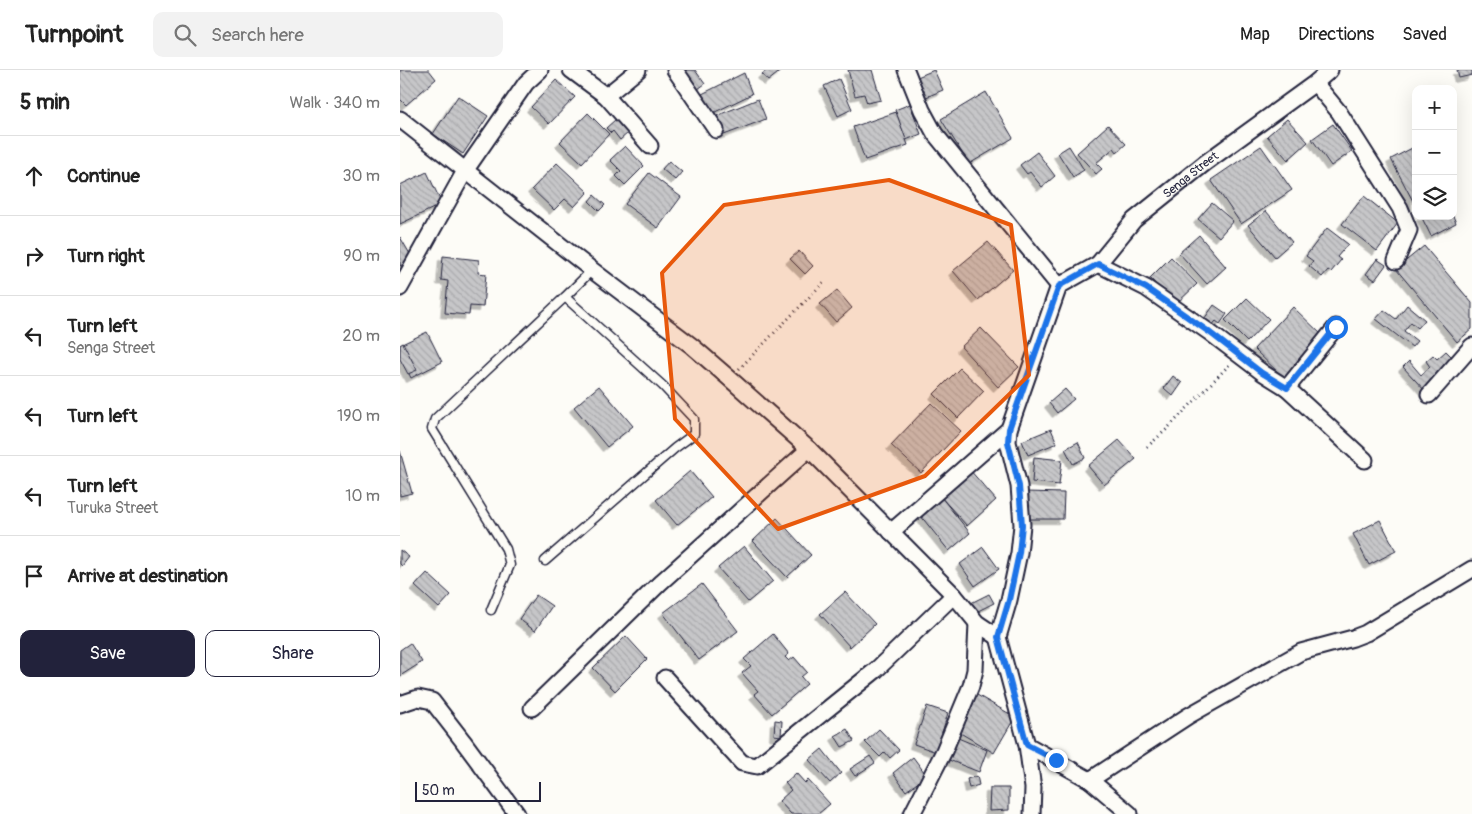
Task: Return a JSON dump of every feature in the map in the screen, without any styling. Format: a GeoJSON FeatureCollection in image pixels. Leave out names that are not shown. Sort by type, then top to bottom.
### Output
{"type":"FeatureCollection","features":[{"type":"Feature","properties":{"kind":"street"},"geometry":{"type":"LineString","coordinates":[[400,288],[465,171],[526,83],[540,70]]}},
{"type":"Feature","properties":{"kind":"street"},"geometry":{"type":"LineString","coordinates":[[571,70],[606,96],[650,146]]}},
{"type":"Feature","properties":{"kind":"street"},"geometry":{"type":"LineString","coordinates":[[606,96],[638,70]]}},
{"type":"Feature","properties":{"kind":"street"},"geometry":{"type":"LineString","coordinates":[[675,70],[716,130]]}},
{"type":"Feature","properties":{"kind":"street"},"geometry":{"type":"LineString","coordinates":[[906,70],[922,110],[935,134],[1059,286],[1009,429],[1008,442],[1019,486],[1022,525],[1019,553],[1009,600],[998,637],[1027,745],[1033,788],[1032,814]]}},
{"type":"Feature","properties":{"kind":"street","name":"Senga Street"},"geometry":{"type":"LineString","coordinates":[[1059,286],[1098,264],[1134,220],[1205,163],[1316,83],[1330,70]]}},
{"type":"Feature","properties":{"kind":"street"},"geometry":{"type":"LineString","coordinates":[[1316,83],[1339,112],[1400,208],[1409,230],[1396,261]]}},
{"type":"Feature","properties":{"kind":"street"},"geometry":{"type":"LineString","coordinates":[[400,119],[692,346],[730,378],[809,449],[954,595],[977,623],[998,637]]}},
{"type":"Feature","properties":{"kind":"street"},"geometry":{"type":"LineString","coordinates":[[1098,264],[1146,288],[1271,379],[1287,388],[1365,460]]}},
{"type":"Feature","properties":{"kind":"street"},"geometry":{"type":"LineString","coordinates":[[1287,388],[1336,327]]}},
{"type":"Feature","properties":{"kind":"street"},"geometry":{"type":"LineString","coordinates":[[1429,395],[1472,346]]}},
{"type":"Feature","properties":{"kind":"street"},"geometry":{"type":"LineString","coordinates":[[891,532],[1009,429]]}},
{"type":"Feature","properties":{"kind":"street"},"geometry":{"type":"LineString","coordinates":[[532,708],[660,583],[809,449]]}},
{"type":"Feature","properties":{"kind":"street"},"geometry":{"type":"LineString","coordinates":[[1090,780],[1188,716],[1301,652],[1366,633],[1472,569]]}},
{"type":"Feature","properties":{"kind":"street"},"geometry":{"type":"LineString","coordinates":[[665,678],[742,763],[757,766],[876,670],[954,595]]}},
{"type":"Feature","properties":{"kind":"street"},"geometry":{"type":"LineString","coordinates":[[912,814],[944,751],[971,686],[975,670],[977,623]]}},
{"type":"Feature","properties":{"kind":"street"},"geometry":{"type":"LineString","coordinates":[[400,704],[418,698],[432,701],[464,741],[517,814]]}},
{"type":"Feature","properties":{"kind":"street"},"geometry":{"type":"LineString","coordinates":[[1027,745],[1090,780],[1130,814]]}},
{"type":"Feature","properties":{"kind":"lane"},"geometry":{"type":"LineString","coordinates":[[491,610],[510,565],[506,549],[432,429],[435,419],[592,270]]}},
{"type":"Feature","properties":{"kind":"lane"},"geometry":{"type":"LineString","coordinates":[[545,561],[675,448],[694,434],[694,420],[663,386],[565,297]]}},
{"type":"Feature","properties":{"kind":"path"},"geometry":{"type":"LineString","coordinates":[[730,378],[824,282]]}},
{"type":"Feature","properties":{"kind":"path"},"geometry":{"type":"LineString","coordinates":[[1147,448],[1167,430],[1239,355]]}},
{"type":"Feature","properties":{"kind":"highlighted area"},"geometry":{"type":"Polygon","coordinates":[[[889,180],[1011,225],[1029,375],[925,476],[778,529],[675,419],[662,273],[724,205],[889,180]]]}},
{"type":"Feature","properties":{"kind":"building"},"geometry":{"type":"Polygon","coordinates":[[[400,70],[429,70],[436,79],[406,105],[400,99],[400,70]]]}},
{"type":"Feature","properties":{"kind":"building"},"geometry":{"type":"Polygon","coordinates":[[[679,70],[695,70],[705,84],[695,91],[679,70]]]}},
{"type":"Feature","properties":{"kind":"building"},"geometry":{"type":"Polygon","coordinates":[[[767,70],[782,70],[768,81],[762,74],[767,70]]]}},
{"type":"Feature","properties":{"kind":"building"},"geometry":{"type":"Polygon","coordinates":[[[848,70],[872,70],[881,100],[867,103],[864,94],[855,96],[848,70]]]}},
{"type":"Feature","properties":{"kind":"building"},"geometry":{"type":"Polygon","coordinates":[[[934,70],[943,90],[924,98],[915,78],[934,70]]]}},
{"type":"Feature","properties":{"kind":"building"},"geometry":{"type":"Polygon","coordinates":[[[1457,70],[1472,70],[1472,75],[1459,78],[1457,70]]]}},
{"type":"Feature","properties":{"kind":"building"},"geometry":{"type":"Polygon","coordinates":[[[744,73],[752,94],[711,114],[702,94],[744,73]]]}},
{"type":"Feature","properties":{"kind":"building"},"geometry":{"type":"Polygon","coordinates":[[[839,79],[852,109],[838,116],[824,86],[839,79]]]}},
{"type":"Feature","properties":{"kind":"building"},"geometry":{"type":"Polygon","coordinates":[[[556,80],[575,97],[549,124],[531,107],[556,80]]]}},
{"type":"Feature","properties":{"kind":"building"},"geometry":{"type":"Polygon","coordinates":[[[986,92],[1013,138],[969,164],[941,119],[986,92]]]}},
{"type":"Feature","properties":{"kind":"building"},"geometry":{"type":"Polygon","coordinates":[[[458,96],[488,116],[463,154],[433,134],[458,96]]]}},
{"type":"Feature","properties":{"kind":"building"},"geometry":{"type":"Polygon","coordinates":[[[758,99],[766,119],[724,135],[716,116],[758,99]]]}},
{"type":"Feature","properties":{"kind":"building"},"geometry":{"type":"Polygon","coordinates":[[[910,104],[921,134],[906,140],[895,110],[910,104]]]}},
{"type":"Feature","properties":{"kind":"building"},"geometry":{"type":"Polygon","coordinates":[[[896,112],[908,145],[865,160],[853,127],[896,112]]]}},
{"type":"Feature","properties":{"kind":"building"},"geometry":{"type":"Polygon","coordinates":[[[588,113],[609,134],[582,163],[560,142],[588,113]]]}},
{"type":"Feature","properties":{"kind":"building"},"geometry":{"type":"Polygon","coordinates":[[[616,119],[628,133],[620,140],[613,131],[611,133],[606,128],[616,119]]]}},
{"type":"Feature","properties":{"kind":"building"},"geometry":{"type":"Polygon","coordinates":[[[1287,119],[1308,142],[1288,160],[1267,136],[1287,119]]]}},
{"type":"Feature","properties":{"kind":"building"},"geometry":{"type":"Polygon","coordinates":[[[1333,124],[1352,151],[1331,166],[1312,139],[1333,124]]]}},
{"type":"Feature","properties":{"kind":"building"},"geometry":{"type":"Polygon","coordinates":[[[1108,125],[1126,144],[1117,152],[1114,148],[1096,163],[1102,169],[1096,174],[1077,153],[1108,125]]]}},
{"type":"Feature","properties":{"kind":"building"},"geometry":{"type":"Polygon","coordinates":[[[625,146],[644,166],[625,185],[616,176],[621,171],[610,160],[625,146]]]}},
{"type":"Feature","properties":{"kind":"building"},"geometry":{"type":"Polygon","coordinates":[[[1069,146],[1084,170],[1073,177],[1058,153],[1069,146]]]}},
{"type":"Feature","properties":{"kind":"building"},"geometry":{"type":"Polygon","coordinates":[[[1261,146],[1292,190],[1241,224],[1211,180],[1261,146]]]}},
{"type":"Feature","properties":{"kind":"building"},"geometry":{"type":"Polygon","coordinates":[[[1412,148],[1412,199],[1391,159],[1412,148]]]}},
{"type":"Feature","properties":{"kind":"building"},"geometry":{"type":"Polygon","coordinates":[[[1037,152],[1055,176],[1042,187],[1030,172],[1027,174],[1020,165],[1037,152]]]}},
{"type":"Feature","properties":{"kind":"building"},"geometry":{"type":"Polygon","coordinates":[[[669,161],[682,172],[675,180],[662,169],[669,161]]]}},
{"type":"Feature","properties":{"kind":"building"},"geometry":{"type":"Polygon","coordinates":[[[557,163],[588,192],[574,207],[565,199],[554,210],[532,189],[557,163]]]}},
{"type":"Feature","properties":{"kind":"building"},"geometry":{"type":"Polygon","coordinates":[[[427,172],[442,204],[400,224],[400,185],[427,172]]]}},
{"type":"Feature","properties":{"kind":"building"},"geometry":{"type":"Polygon","coordinates":[[[649,173],[681,197],[658,228],[625,204],[649,173]]]}},
{"type":"Feature","properties":{"kind":"building"},"geometry":{"type":"Polygon","coordinates":[[[594,195],[605,205],[599,211],[589,201],[594,195]]]}},
{"type":"Feature","properties":{"kind":"building"},"geometry":{"type":"Polygon","coordinates":[[[1364,196],[1398,223],[1377,251],[1342,224],[1364,196]]]}},
{"type":"Feature","properties":{"kind":"building"},"geometry":{"type":"Polygon","coordinates":[[[1212,203],[1233,221],[1219,237],[1198,219],[1212,203]]]}},
{"type":"Feature","properties":{"kind":"building"},"geometry":{"type":"Polygon","coordinates":[[[1266,211],[1292,242],[1275,257],[1248,225],[1266,211]]]}},
{"type":"Feature","properties":{"kind":"building"},"geometry":{"type":"Polygon","coordinates":[[[1423,220],[1455,220],[1456,223],[1431,236],[1423,220]]]}},
{"type":"Feature","properties":{"kind":"building"},"geometry":{"type":"Polygon","coordinates":[[[1327,228],[1348,244],[1337,257],[1341,260],[1331,272],[1328,270],[1322,277],[1309,266],[1313,261],[1306,256],[1327,228]]]}},
{"type":"Feature","properties":{"kind":"building"},"geometry":{"type":"Polygon","coordinates":[[[1199,235],[1226,267],[1207,284],[1179,253],[1199,235]]]}},
{"type":"Feature","properties":{"kind":"building"},"geometry":{"type":"Polygon","coordinates":[[[400,237],[413,259],[400,266],[400,237]]]}},
{"type":"Feature","properties":{"kind":"building"},"geometry":{"type":"Polygon","coordinates":[[[988,242],[1013,270],[978,300],[953,271],[988,242]]]}},
{"type":"Feature","properties":{"kind":"building"},"geometry":{"type":"Polygon","coordinates":[[[1424,246],[1472,303],[1472,329],[1457,342],[1396,269],[1424,246]]]}},
{"type":"Feature","properties":{"kind":"building"},"geometry":{"type":"Polygon","coordinates":[[[799,251],[813,266],[805,274],[790,259],[799,251]]]}},
{"type":"Feature","properties":{"kind":"building"},"geometry":{"type":"Polygon","coordinates":[[[443,256],[479,260],[478,273],[486,274],[483,307],[470,306],[469,315],[445,313],[448,281],[441,280],[443,256]]]}},
{"type":"Feature","properties":{"kind":"building"},"geometry":{"type":"Polygon","coordinates":[[[1171,257],[1197,284],[1175,305],[1150,278],[1171,257]]]}},
{"type":"Feature","properties":{"kind":"building"},"geometry":{"type":"Polygon","coordinates":[[[1377,259],[1386,265],[1375,280],[1366,274],[1377,259]]]}},
{"type":"Feature","properties":{"kind":"building"},"geometry":{"type":"Polygon","coordinates":[[[837,290],[852,308],[836,322],[820,304],[837,290]]]}},
{"type":"Feature","properties":{"kind":"building"},"geometry":{"type":"Polygon","coordinates":[[[1247,298],[1269,319],[1247,342],[1225,320],[1247,298]]]}},
{"type":"Feature","properties":{"kind":"building"},"geometry":{"type":"Polygon","coordinates":[[[1214,305],[1227,314],[1220,324],[1216,321],[1210,328],[1202,322],[1214,305]]]}},
{"type":"Feature","properties":{"kind":"building"},"geometry":{"type":"Polygon","coordinates":[[[1407,305],[1425,320],[1418,328],[1411,322],[1404,331],[1417,341],[1412,347],[1376,319],[1384,310],[1396,319],[1407,305]]]}},
{"type":"Feature","properties":{"kind":"building"},"geometry":{"type":"Polygon","coordinates":[[[1293,307],[1323,336],[1284,378],[1254,349],[1293,307]]]}},
{"type":"Feature","properties":{"kind":"building"},"geometry":{"type":"Polygon","coordinates":[[[981,328],[1019,367],[998,387],[961,347],[981,328]]]}},
{"type":"Feature","properties":{"kind":"building"},"geometry":{"type":"Polygon","coordinates":[[[427,332],[442,362],[411,378],[400,355],[400,345],[427,332]]]}},
{"type":"Feature","properties":{"kind":"building"},"geometry":{"type":"Polygon","coordinates":[[[403,343],[417,370],[408,374],[400,359],[400,345],[403,343]]]}},
{"type":"Feature","properties":{"kind":"building"},"geometry":{"type":"Polygon","coordinates":[[[1446,351],[1455,360],[1426,392],[1403,367],[1409,361],[1421,375],[1430,367],[1426,361],[1433,355],[1437,359],[1446,351]]]}},
{"type":"Feature","properties":{"kind":"building"},"geometry":{"type":"Polygon","coordinates":[[[960,368],[984,391],[958,418],[934,394],[960,368]]]}},
{"type":"Feature","properties":{"kind":"building"},"geometry":{"type":"Polygon","coordinates":[[[1173,376],[1182,383],[1173,396],[1164,388],[1173,376]]]}},
{"type":"Feature","properties":{"kind":"building"},"geometry":{"type":"Polygon","coordinates":[[[599,386],[633,426],[607,447],[574,407],[599,386]]]}},
{"type":"Feature","properties":{"kind":"building"},"geometry":{"type":"Polygon","coordinates":[[[1065,389],[1074,399],[1057,413],[1049,403],[1065,389]]]}},
{"type":"Feature","properties":{"kind":"building"},"geometry":{"type":"Polygon","coordinates":[[[931,403],[961,431],[921,473],[891,445],[931,403]]]}},
{"type":"Feature","properties":{"kind":"building"},"geometry":{"type":"Polygon","coordinates":[[[1051,429],[1057,443],[1028,455],[1022,441],[1051,429]]]}},
{"type":"Feature","properties":{"kind":"building"},"geometry":{"type":"Polygon","coordinates":[[[1119,440],[1136,459],[1104,485],[1088,466],[1119,440]]]}},
{"type":"Feature","properties":{"kind":"building"},"geometry":{"type":"Polygon","coordinates":[[[1078,442],[1085,458],[1073,464],[1065,449],[1078,442]]]}},
{"type":"Feature","properties":{"kind":"building"},"geometry":{"type":"Polygon","coordinates":[[[400,451],[412,493],[400,496],[400,451]]]}},
{"type":"Feature","properties":{"kind":"building"},"geometry":{"type":"Polygon","coordinates":[[[1034,457],[1062,460],[1059,485],[1032,482],[1034,457]]]}},
{"type":"Feature","properties":{"kind":"building"},"geometry":{"type":"Polygon","coordinates":[[[969,469],[996,500],[967,526],[939,495],[969,469]]]}},
{"type":"Feature","properties":{"kind":"building"},"geometry":{"type":"Polygon","coordinates":[[[690,471],[712,497],[677,525],[656,500],[690,471]]]}},
{"type":"Feature","properties":{"kind":"building"},"geometry":{"type":"Polygon","coordinates":[[[1026,492],[1064,493],[1063,519],[1026,519],[1026,492]]]}},
{"type":"Feature","properties":{"kind":"building"},"geometry":{"type":"Polygon","coordinates":[[[941,497],[970,533],[949,551],[920,515],[941,497]]]}},
{"type":"Feature","properties":{"kind":"building"},"geometry":{"type":"Polygon","coordinates":[[[777,518],[811,555],[787,577],[753,541],[777,518]]]}},
{"type":"Feature","properties":{"kind":"building"},"geometry":{"type":"Polygon","coordinates":[[[1380,520],[1396,551],[1369,565],[1353,534],[1380,520]]]}},
{"type":"Feature","properties":{"kind":"building"},"geometry":{"type":"Polygon","coordinates":[[[744,546],[773,581],[748,602],[718,568],[744,546]]]}},
{"type":"Feature","properties":{"kind":"building"},"geometry":{"type":"Polygon","coordinates":[[[983,547],[999,569],[975,586],[960,564],[983,547]]]}},
{"type":"Feature","properties":{"kind":"building"},"geometry":{"type":"Polygon","coordinates":[[[400,550],[409,557],[402,566],[400,564],[400,550]]]}},
{"type":"Feature","properties":{"kind":"building"},"geometry":{"type":"Polygon","coordinates":[[[427,573],[451,595],[439,608],[415,586],[427,573]]]}},
{"type":"Feature","properties":{"kind":"building"},"geometry":{"type":"Polygon","coordinates":[[[702,584],[738,631],[699,660],[663,613],[702,584]]]}},
{"type":"Feature","properties":{"kind":"building"},"geometry":{"type":"Polygon","coordinates":[[[845,592],[875,624],[850,647],[820,614],[845,592]]]}},
{"type":"Feature","properties":{"kind":"building"},"geometry":{"type":"Polygon","coordinates":[[[989,594],[994,603],[974,613],[969,604],[989,594]]]}},
{"type":"Feature","properties":{"kind":"building"},"geometry":{"type":"Polygon","coordinates":[[[536,595],[552,606],[535,631],[519,619],[536,595]]]}},
{"type":"Feature","properties":{"kind":"building"},"geometry":{"type":"Polygon","coordinates":[[[773,634],[789,654],[785,657],[789,661],[794,657],[807,672],[801,677],[807,684],[772,714],[754,694],[758,691],[742,673],[751,666],[744,659],[773,634]]]}},
{"type":"Feature","properties":{"kind":"building"},"geometry":{"type":"Polygon","coordinates":[[[626,636],[647,659],[615,691],[593,668],[626,636]]]}},
{"type":"Feature","properties":{"kind":"building"},"geometry":{"type":"Polygon","coordinates":[[[410,643],[422,662],[400,676],[400,650],[410,643]]]}},
{"type":"Feature","properties":{"kind":"building"},"geometry":{"type":"Polygon","coordinates":[[[977,695],[1015,717],[994,753],[957,731],[977,695]]]}},
{"type":"Feature","properties":{"kind":"building"},"geometry":{"type":"Polygon","coordinates":[[[927,706],[948,713],[936,752],[914,744],[927,706]]]}},
{"type":"Feature","properties":{"kind":"building"},"geometry":{"type":"Polygon","coordinates":[[[775,720],[782,721],[781,736],[774,735],[775,720]]]}},
{"type":"Feature","properties":{"kind":"building"},"geometry":{"type":"Polygon","coordinates":[[[847,729],[854,741],[842,747],[835,736],[847,729]]]}},
{"type":"Feature","properties":{"kind":"building"},"geometry":{"type":"Polygon","coordinates":[[[879,729],[899,750],[890,758],[885,752],[880,757],[865,742],[879,729]]]}},
{"type":"Feature","properties":{"kind":"building"},"geometry":{"type":"Polygon","coordinates":[[[958,738],[987,750],[979,772],[949,760],[958,738]]]}},
{"type":"Feature","properties":{"kind":"building"},"geometry":{"type":"Polygon","coordinates":[[[822,749],[841,773],[830,783],[809,760],[822,749]]]}},
{"type":"Feature","properties":{"kind":"building"},"geometry":{"type":"Polygon","coordinates":[[[870,756],[875,763],[855,776],[850,769],[870,756]]]}},
{"type":"Feature","properties":{"kind":"building"},"geometry":{"type":"Polygon","coordinates":[[[913,757],[927,776],[906,791],[893,773],[913,757]]]}},
{"type":"Feature","properties":{"kind":"building"},"geometry":{"type":"Polygon","coordinates":[[[796,773],[805,783],[808,780],[830,804],[818,814],[791,814],[779,801],[791,790],[785,783],[796,773]]]}},
{"type":"Feature","properties":{"kind":"building"},"geometry":{"type":"Polygon","coordinates":[[[977,776],[979,785],[969,788],[967,779],[977,776]]]}},
{"type":"Feature","properties":{"kind":"building"},"geometry":{"type":"Polygon","coordinates":[[[990,788],[1009,788],[1009,810],[989,811],[990,788]]]}},
{"type":"Feature","properties":{"kind":"route"},"geometry":{"type":"LineString","coordinates":[[1056,760],[1027,745],[998,637],[1009,600],[1019,553],[1022,525],[1019,486],[1008,442],[1009,429],[1059,286],[1098,264],[1146,288],[1209,332],[1262,373],[1287,388],[1336,327]]}}]}
